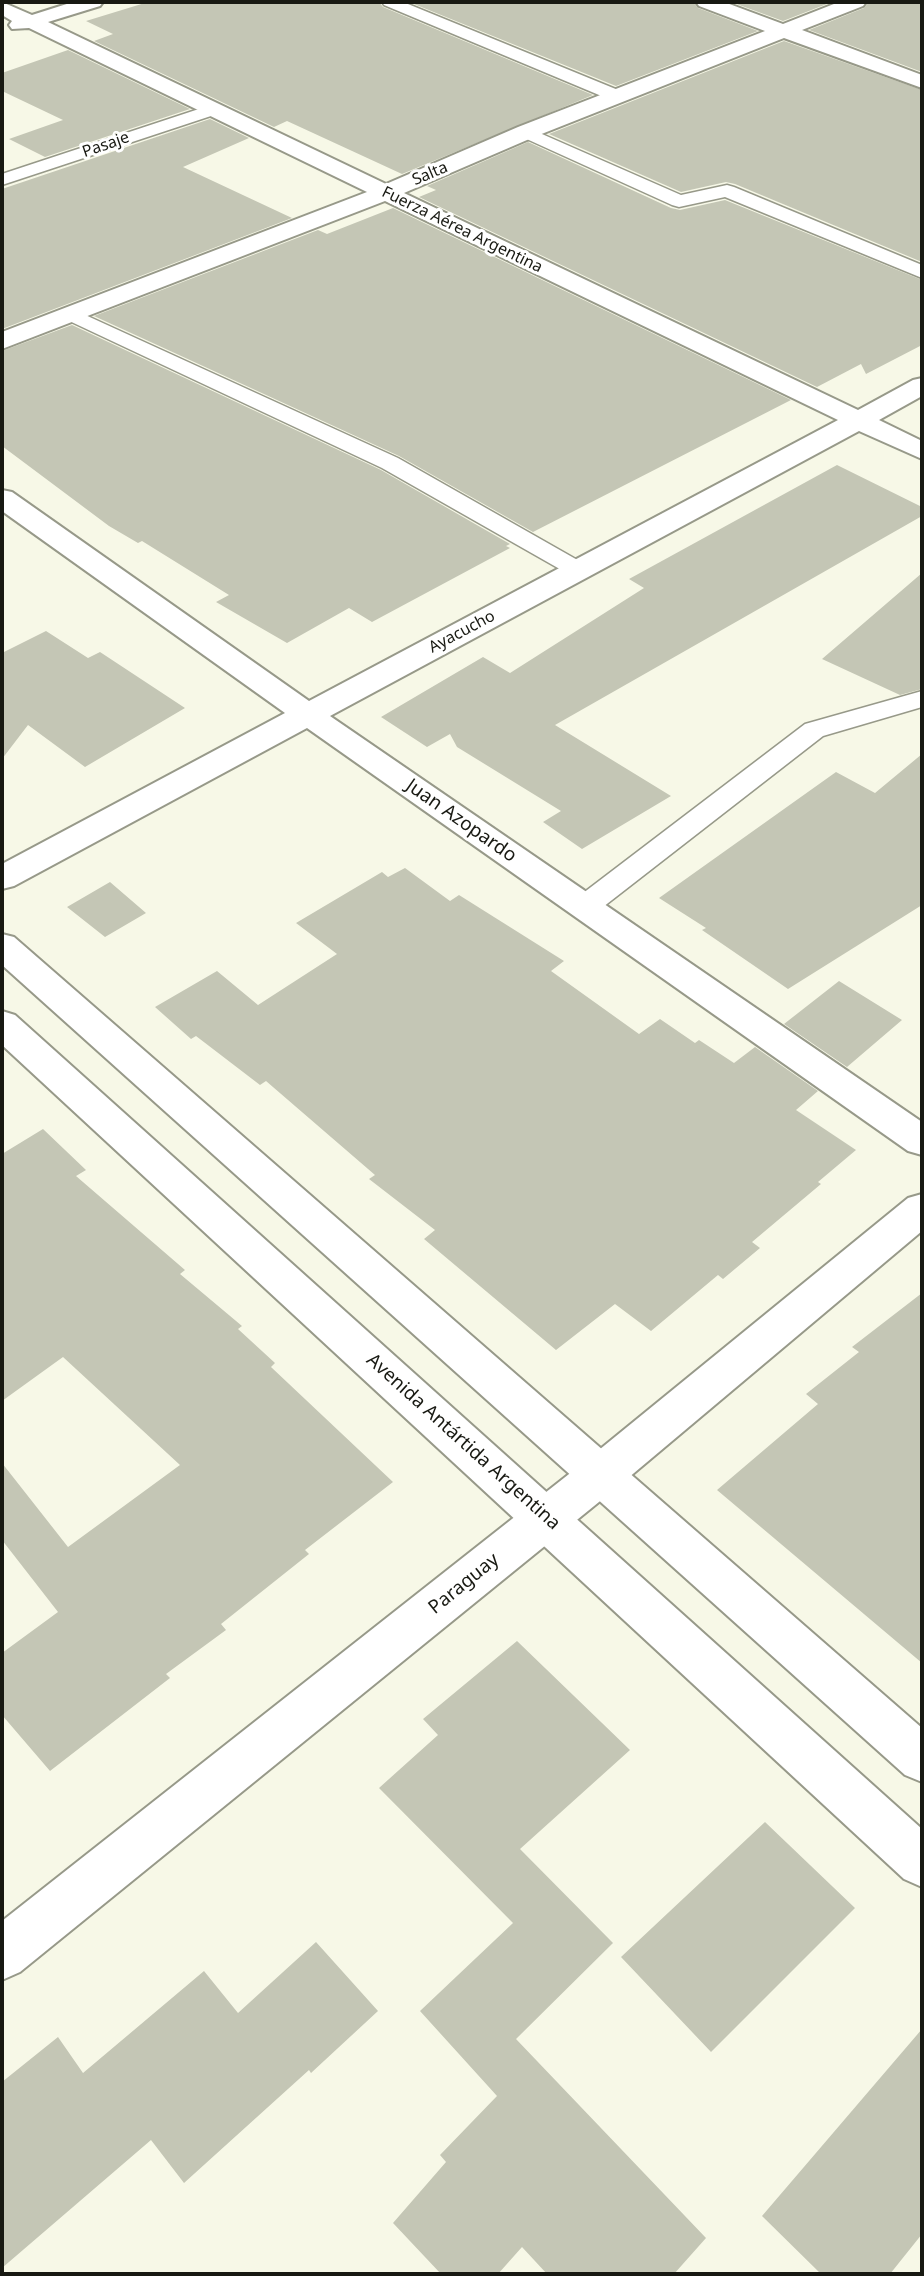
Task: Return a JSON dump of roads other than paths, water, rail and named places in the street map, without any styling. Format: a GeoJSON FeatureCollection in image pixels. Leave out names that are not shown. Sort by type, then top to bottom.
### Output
{"type":"FeatureCollection","features":[{"type":"Feature","properties":{"kind":"street"},"geometry":{"type":"LineString","coordinates":[[2,31],[93,2]]}},
{"type":"Feature","properties":{"kind":"street"},"geometry":{"type":"LineString","coordinates":[[706,2],[922,82]]}},
{"type":"Feature","properties":{"kind":"street","name":"Salta"},"geometry":{"type":"LineString","coordinates":[[2,341],[385,193],[526,132],[856,2]]}},
{"type":"Feature","properties":{"kind":"street","name":"Fuerza Aérea Argentina"},"geometry":{"type":"LineString","coordinates":[[2,8],[922,452]]}},
{"type":"Feature","properties":{"kind":"street","name":"Ayacucho"},"geometry":{"type":"LineString","coordinates":[[2,878],[922,386]]}},
{"type":"Feature","properties":{"kind":"street","name":"Juan Azopardo"},"geometry":{"type":"LineString","coordinates":[[2,498],[307,714],[922,1141]]}},
{"type":"Feature","properties":{"kind":"street"},"geometry":{"type":"LineString","coordinates":[[2,946],[922,1759]]}},
{"type":"Feature","properties":{"kind":"street","name":"Avenida Antártida Argentina"},"geometry":{"type":"LineString","coordinates":[[2,1024],[922,1862]]}},
{"type":"Feature","properties":{"kind":"street","name":"Paraguay"},"geometry":{"type":"LineString","coordinates":[[2,1954],[599,1476],[922,1209]]}},
{"type":"Feature","properties":{"kind":"lane"},"geometry":{"type":"LineString","coordinates":[[390,2],[617,96]]}},
{"type":"Feature","properties":{"kind":"lane","name":"Pasaje"},"geometry":{"type":"LineString","coordinates":[[2,180],[211,110]]}},
{"type":"Feature","properties":{"kind":"lane"},"geometry":{"type":"LineString","coordinates":[[526,132],[679,201],[727,191],[922,272]]}},
{"type":"Feature","properties":{"kind":"lane"},"geometry":{"type":"LineString","coordinates":[[70,314],[390,463],[580,571]]}},
{"type":"Feature","properties":{"kind":"lane"},"geometry":{"type":"LineString","coordinates":[[584,907],[814,730],[922,699]]}}]}
